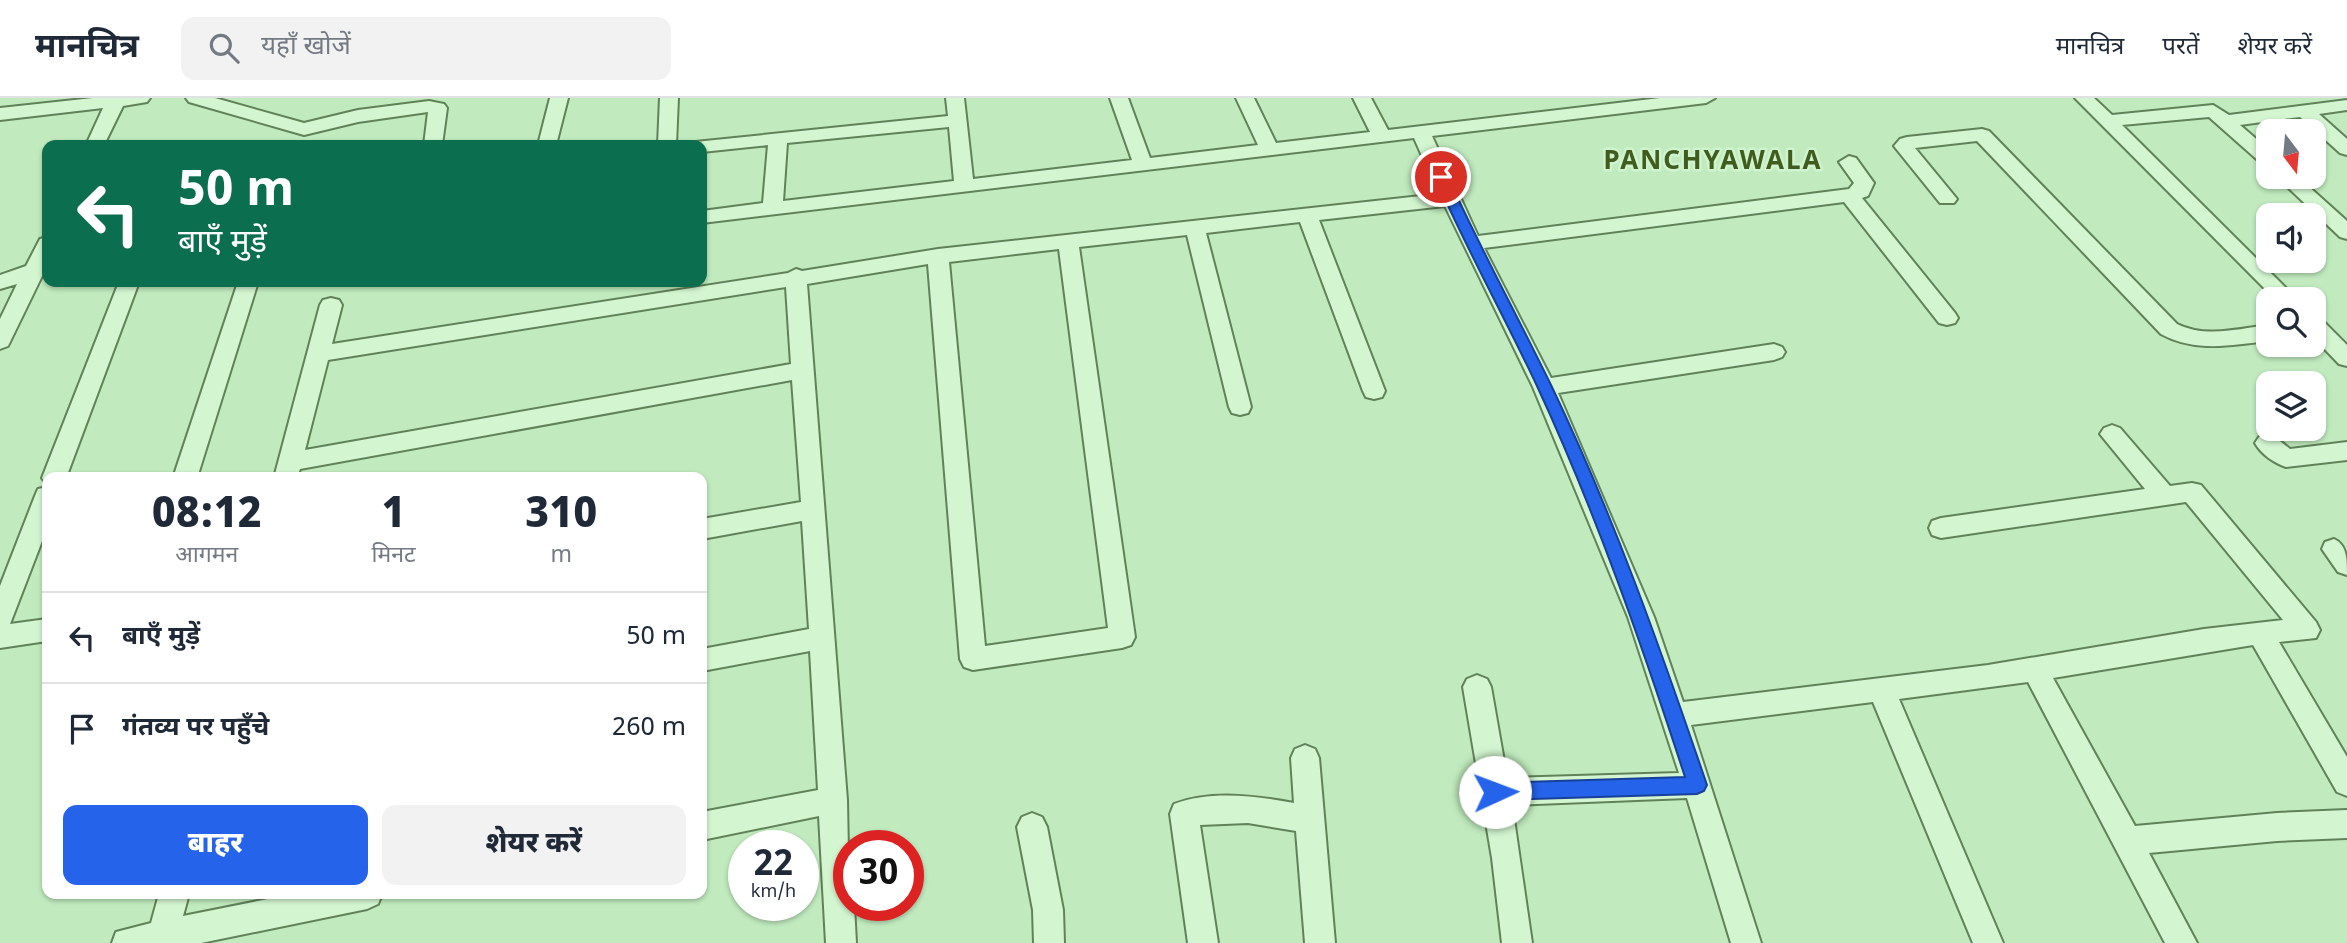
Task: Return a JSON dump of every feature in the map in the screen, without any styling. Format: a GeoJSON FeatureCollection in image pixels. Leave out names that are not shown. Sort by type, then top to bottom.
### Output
{"type":"FeatureCollection","features":[{"type":"Feature","properties":{"kind":"street"},"geometry":{"type":"LineString","coordinates":[[0,114],[141,98]]}},
{"type":"Feature","properties":{"kind":"street"},"geometry":{"type":"LineString","coordinates":[[195,98],[300,137],[336,120],[392,104],[429,106],[438,108],[434,140]]}},
{"type":"Feature","properties":{"kind":"street"},"geometry":{"type":"LineString","coordinates":[[548,140],[559,98]]}},
{"type":"Feature","properties":{"kind":"street"},"geometry":{"type":"LineString","coordinates":[[667,140],[669,98]]}},
{"type":"Feature","properties":{"kind":"street"},"geometry":{"type":"LineString","coordinates":[[955,98],[955,121],[964,186]]}},
{"type":"Feature","properties":{"kind":"street"},"geometry":{"type":"LineString","coordinates":[[1119,98],[1143,165]]}},
{"type":"Feature","properties":{"kind":"street"},"geometry":{"type":"LineString","coordinates":[[1245,98],[1270,150]]}},
{"type":"Feature","properties":{"kind":"street"},"geometry":{"type":"LineString","coordinates":[[1362,98],[1382,137]]}},
{"type":"Feature","properties":{"kind":"street"},"geometry":{"type":"LineString","coordinates":[[707,217],[1706,98]]}},
{"type":"Feature","properties":{"kind":"street"},"geometry":{"type":"LineString","coordinates":[[2084,98],[2275,287]]}},
{"type":"Feature","properties":{"kind":"street"},"geometry":{"type":"LineString","coordinates":[[97,140],[117,100]]}},
{"type":"Feature","properties":{"kind":"street"},"geometry":{"type":"LineString","coordinates":[[2226,121],[2347,105]]}},
{"type":"Feature","properties":{"kind":"street"},"geometry":{"type":"LineString","coordinates":[[2108,121],[2213,111],[2256,148]]}},
{"type":"Feature","properties":{"kind":"street"},"geometry":{"type":"LineString","coordinates":[[2305,111],[2347,149]]}},
{"type":"Feature","properties":{"kind":"street"},"geometry":{"type":"LineString","coordinates":[[707,146],[955,121]]}},
{"type":"Feature","properties":{"kind":"street"},"geometry":{"type":"LineString","coordinates":[[1421,132],[1472,243],[1544,387],[1641,617],[1746,943]]}},
{"type":"Feature","properties":{"kind":"street"},"geometry":{"type":"LineString","coordinates":[[1947,199],[1903,146],[1907,142],[1982,135],[2160,319],[2181,337],[2201,340],[2256,334]]}},
{"type":"Feature","properties":{"kind":"street"},"geometry":{"type":"LineString","coordinates":[[772,209],[778,139]]}},
{"type":"Feature","properties":{"kind":"street"},"geometry":{"type":"LineString","coordinates":[[1472,243],[1861,192],[1864,183],[1849,162]]}},
{"type":"Feature","properties":{"kind":"street"},"geometry":{"type":"LineString","coordinates":[[2300,189],[2347,232]]}},
{"type":"Feature","properties":{"kind":"street"},"geometry":{"type":"LineString","coordinates":[[1849,195],[1947,318]]}},
{"type":"Feature","properties":{"kind":"street"},"geometry":{"type":"LineString","coordinates":[[318,354],[796,276],[938,256],[1451,199]]}},
{"type":"Feature","properties":{"kind":"street"},"geometry":{"type":"LineString","coordinates":[[1307,215],[1374,391]]}},
{"type":"Feature","properties":{"kind":"street"},"geometry":{"type":"LineString","coordinates":[[1195,227],[1240,407]]}},
{"type":"Feature","properties":{"kind":"street"},"geometry":{"type":"LineString","coordinates":[[938,256],[973,659],[1122,637],[1068,241]]}},
{"type":"Feature","properties":{"kind":"street"},"geometry":{"type":"LineString","coordinates":[[0,282],[41,268]]}},
{"type":"Feature","properties":{"kind":"street"},"geometry":{"type":"LineString","coordinates":[[0,341],[41,268]]}},
{"type":"Feature","properties":{"kind":"street"},"geometry":{"type":"LineString","coordinates":[[796,276],[814,509],[841,943]]}},
{"type":"Feature","properties":{"kind":"street"},"geometry":{"type":"LineString","coordinates":[[56,472],[127,287]]}},
{"type":"Feature","properties":{"kind":"street"},"geometry":{"type":"LineString","coordinates":[[187,472],[246,287]]}},
{"type":"Feature","properties":{"kind":"street"},"geometry":{"type":"LineString","coordinates":[[331,305],[288,470],[803,370]]}},
{"type":"Feature","properties":{"kind":"street"},"geometry":{"type":"LineString","coordinates":[[2326,338],[2347,358]]}},
{"type":"Feature","properties":{"kind":"street"},"geometry":{"type":"LineString","coordinates":[[1544,387],[1774,352]]}},
{"type":"Feature","properties":{"kind":"street"},"geometry":{"type":"LineString","coordinates":[[2112,434],[2165,496]]}},
{"type":"Feature","properties":{"kind":"street"},"geometry":{"type":"LineString","coordinates":[[2267,443],[2286,458],[2347,451]]}},
{"type":"Feature","properties":{"kind":"street"},"geometry":{"type":"LineString","coordinates":[[1674,715],[2035,670],[2187,643],[2307,630],[2192,492],[1941,528]]}},
{"type":"Feature","properties":{"kind":"street"},"geometry":{"type":"LineString","coordinates":[[0,619],[42,509]]}},
{"type":"Feature","properties":{"kind":"street"},"geometry":{"type":"LineString","coordinates":[[707,528],[814,509]]}},
{"type":"Feature","properties":{"kind":"street"},"geometry":{"type":"LineString","coordinates":[[0,637],[42,630]]}},
{"type":"Feature","properties":{"kind":"street"},"geometry":{"type":"LineString","coordinates":[[2260,633],[2347,783]]}},
{"type":"Feature","properties":{"kind":"street"},"geometry":{"type":"LineString","coordinates":[[707,659],[822,638]]}},
{"type":"Feature","properties":{"kind":"street"},"geometry":{"type":"LineString","coordinates":[[2035,670],[2182,943]]}},
{"type":"Feature","properties":{"kind":"street"},"geometry":{"type":"LineString","coordinates":[[1477,687],[1507,858],[1517,943]]}},
{"type":"Feature","properties":{"kind":"street"},"geometry":{"type":"LineString","coordinates":[[1881,689],[1988,943]]}},
{"type":"Feature","properties":{"kind":"street"},"geometry":{"type":"LineString","coordinates":[[1305,758],[1320,943]]}},
{"type":"Feature","properties":{"kind":"street"},"geometry":{"type":"LineString","coordinates":[[1495,792],[1697,785]]}},
{"type":"Feature","properties":{"kind":"street"},"geometry":{"type":"LineString","coordinates":[[707,825],[833,800]]}},
{"type":"Feature","properties":{"kind":"street"},"geometry":{"type":"LineString","coordinates":[[1203,943],[1184,814],[1202,810],[1275,810],[1310,821]]}},
{"type":"Feature","properties":{"kind":"street"},"geometry":{"type":"LineString","coordinates":[[2127,841],[2277,827],[2347,824]]}},
{"type":"Feature","properties":{"kind":"street"},"geometry":{"type":"LineString","coordinates":[[1032,827],[1048,910],[1049,943]]}},
{"type":"Feature","properties":{"kind":"street"},"geometry":{"type":"LineString","coordinates":[[162,939],[173,899]]}},
{"type":"Feature","properties":{"kind":"street"},"geometry":{"type":"LineString","coordinates":[[127,943],[162,939],[344,899]]}},
{"type":"Feature","properties":{"kind":"district","name":"PANCHYAWALA"},"geometry":{"type":"Point","coordinates":[1713,160]}},
{"type":"Feature","properties":{"kind":"route"},"geometry":{"type":"LineString","coordinates":[[1441,177],[1544,387],[1588,489],[1641,617],[1697,785],[1495,792]]}}]}
